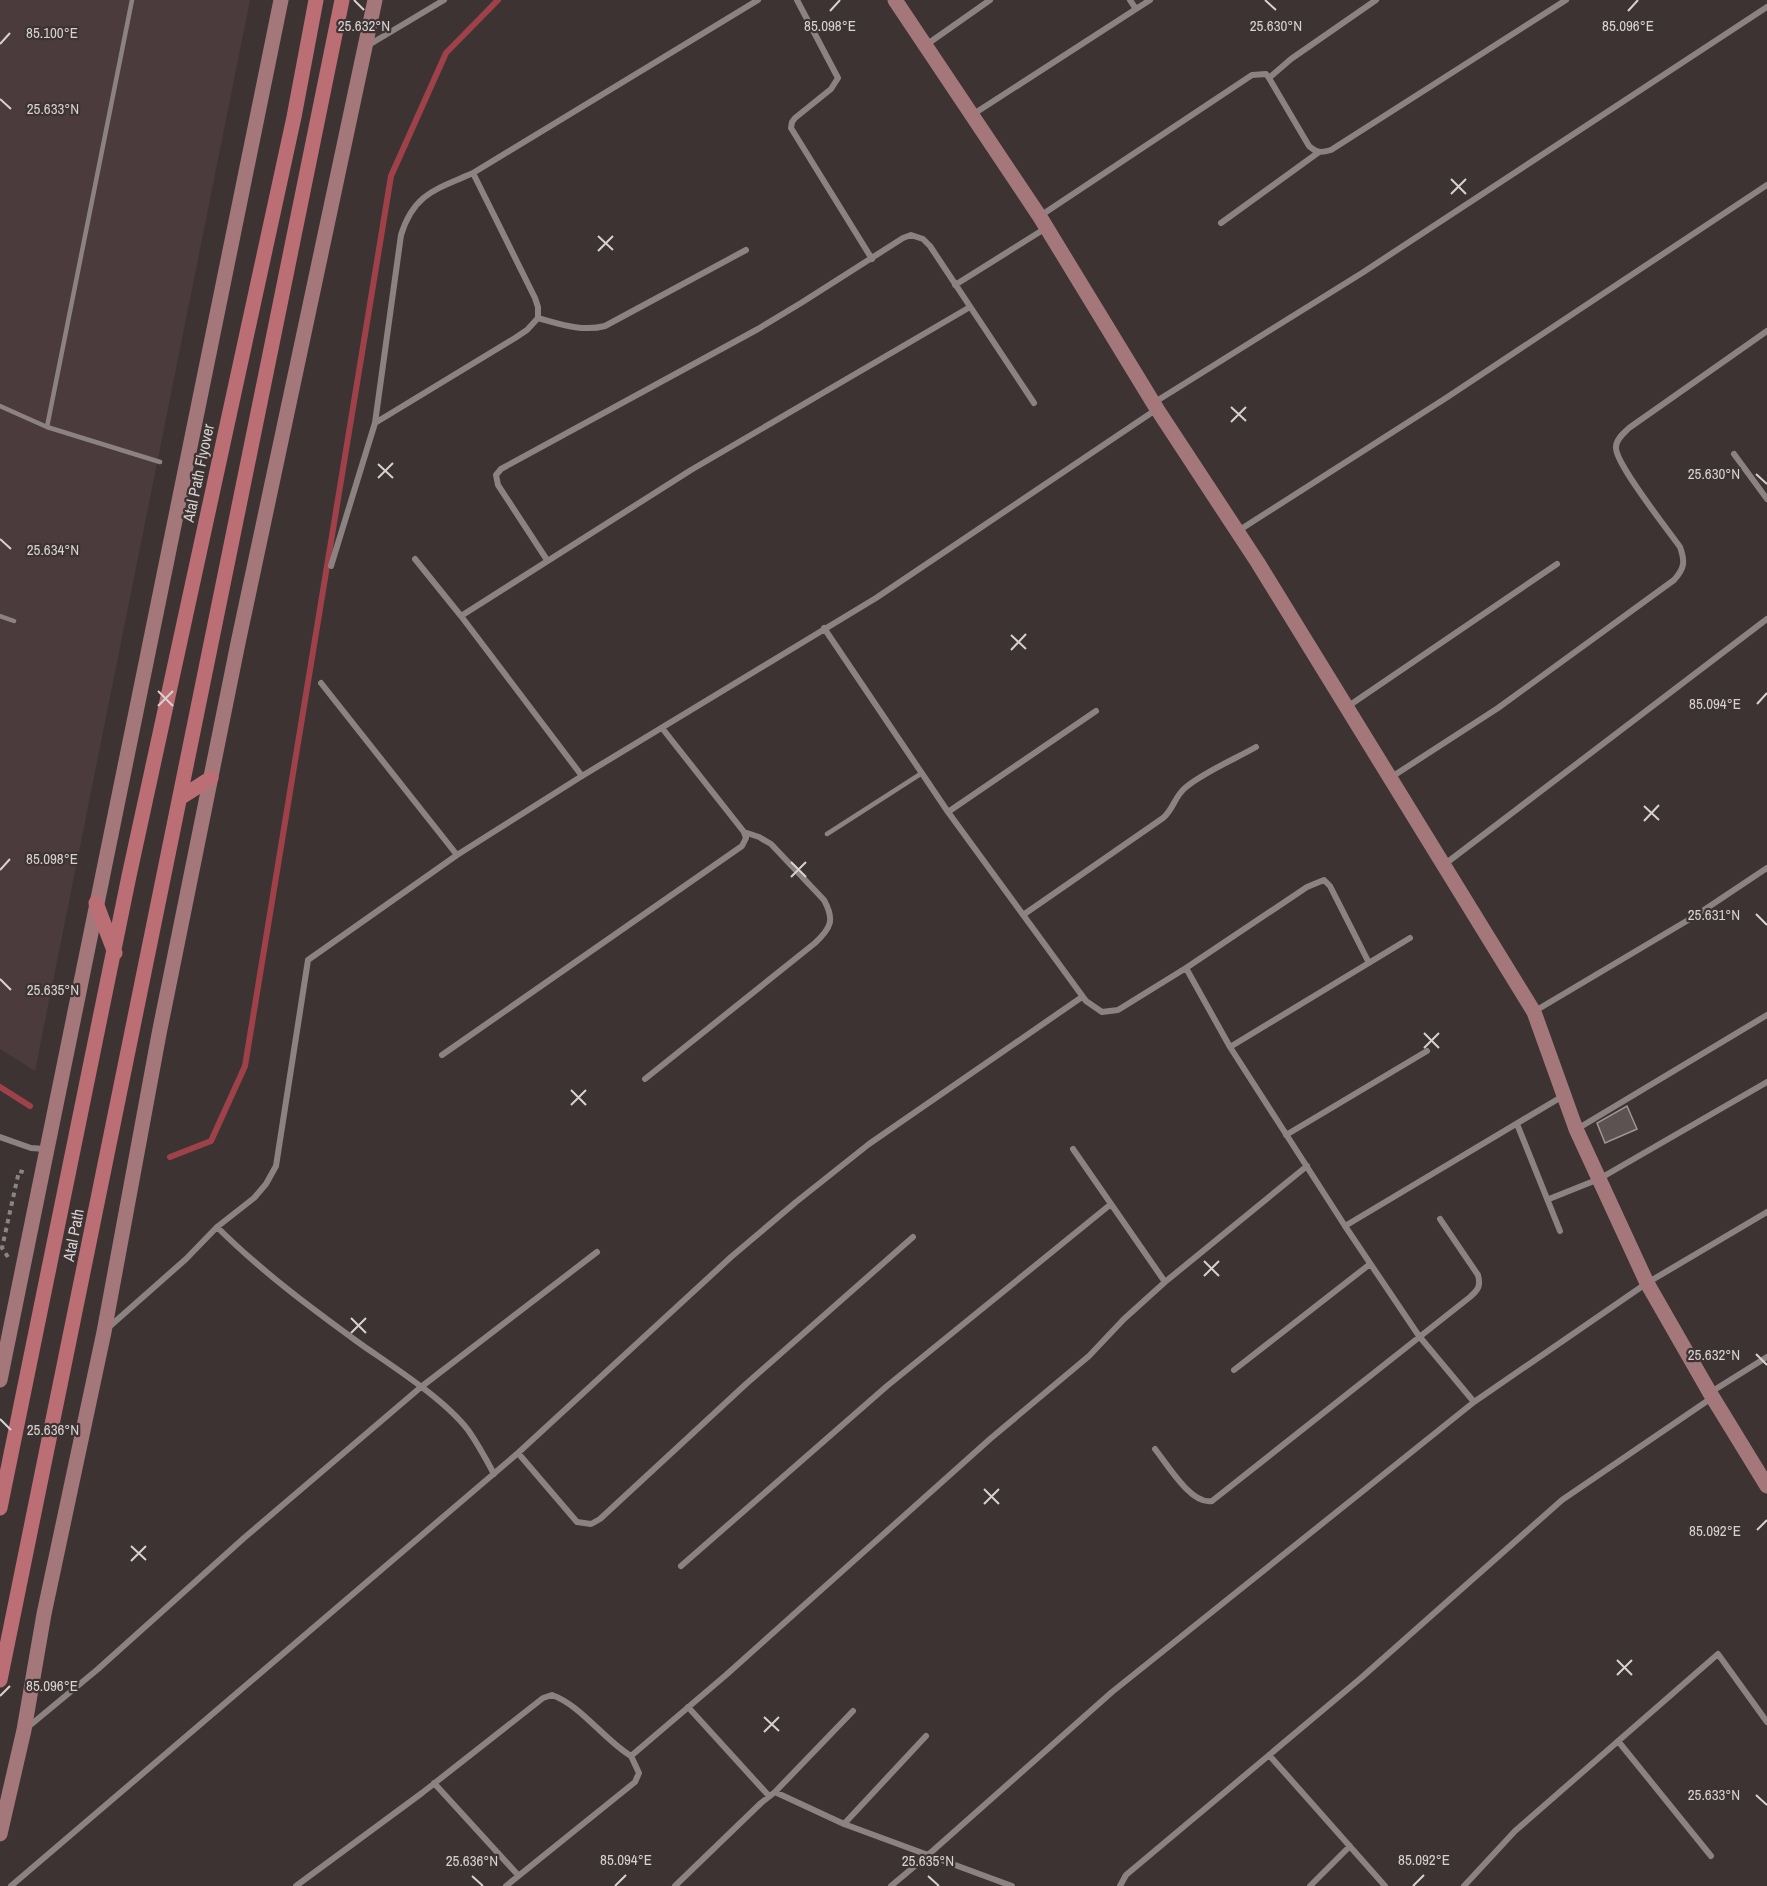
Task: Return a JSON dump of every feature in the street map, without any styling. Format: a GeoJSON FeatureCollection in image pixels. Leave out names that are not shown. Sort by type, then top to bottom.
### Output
{"type":"FeatureCollection","features":[{"type":"Feature","properties":{"kind":"main road","name":"Atal Path Flyover"},"geometry":{"type":"LineString","coordinates":[[0,1508],[129,876],[294,117],[316,0]]}},
{"type":"Feature","properties":{"kind":"main road"},"geometry":{"type":"LineString","coordinates":[[180,798],[342,0]]}},
{"type":"Feature","properties":{"kind":"main road"},"geometry":{"type":"LineString","coordinates":[[180,798],[211,778]]}},
{"type":"Feature","properties":{"kind":"main road","name":"Atal Path"},"geometry":{"type":"LineString","coordinates":[[0,1680],[180,798]]}},
{"type":"Feature","properties":{"kind":"main road"},"geometry":{"type":"LineString","coordinates":[[96,903],[115,953]]}},
{"type":"Feature","properties":{"kind":"street"},"geometry":{"type":"LineString","coordinates":[[0,1380],[281,0]]}},
{"type":"Feature","properties":{"kind":"street"},"geometry":{"type":"LineString","coordinates":[[0,1834],[24,1730],[46,1602],[104,1332],[159,1034],[211,778],[375,0]]}},
{"type":"Feature","properties":{"kind":"street"},"geometry":{"type":"LineString","coordinates":[[367,46],[444,0]]}},
{"type":"Feature","properties":{"kind":"street"},"geometry":{"type":"LineString","coordinates":[[331,566],[375,423],[405,220],[421,199],[473,173],[758,0]]}},
{"type":"Feature","properties":{"kind":"street"},"geometry":{"type":"LineString","coordinates":[[797,0],[838,78],[831,89],[795,118],[791,128],[872,259]]}},
{"type":"Feature","properties":{"kind":"street"},"geometry":{"type":"LineString","coordinates":[[895,0],[1043,222],[1347,707],[1534,1012],[1576,1129],[1647,1283],[1711,1395],[1767,1486]]}},
{"type":"Feature","properties":{"kind":"street"},"geometry":{"type":"LineString","coordinates":[[925,46],[990,0]]}},
{"type":"Feature","properties":{"kind":"street"},"geometry":{"type":"LineString","coordinates":[[1130,0],[1136,9]]}},
{"type":"Feature","properties":{"kind":"street"},"geometry":{"type":"LineString","coordinates":[[971,115],[1150,0]]}},
{"type":"Feature","properties":{"kind":"street"},"geometry":{"type":"LineString","coordinates":[[1269,78],[1291,59],[1377,0]]}},
{"type":"Feature","properties":{"kind":"street"},"geometry":{"type":"LineString","coordinates":[[1221,223],[1319,152],[1330,150],[1566,0]]}},
{"type":"Feature","properties":{"kind":"street"},"geometry":{"type":"LineString","coordinates":[[104,1332],[186,1259],[217,1227],[254,1198],[276,1167],[309,960],[457,855],[582,776],[876,598],[1156,405],[1362,273],[1767,7]]}},
{"type":"Feature","properties":{"kind":"street"},"geometry":{"type":"LineString","coordinates":[[955,285],[1230,88],[1252,75],[1266,74],[1309,146],[1319,152]]}},
{"type":"Feature","properties":{"kind":"street"},"geometry":{"type":"LineString","coordinates":[[473,173],[535,298],[538,318]]}},
{"type":"Feature","properties":{"kind":"street"},"geometry":{"type":"LineString","coordinates":[[1237,532],[1446,398],[1767,184]]}},
{"type":"Feature","properties":{"kind":"street"},"geometry":{"type":"LineString","coordinates":[[547,560],[498,484],[496,475],[501,469],[758,329],[911,235],[917,235],[930,246],[1034,403]]}},
{"type":"Feature","properties":{"kind":"street"},"geometry":{"type":"LineString","coordinates":[[538,318],[581,329],[592,330],[605,326],[746,250]]}},
{"type":"Feature","properties":{"kind":"street"},"geometry":{"type":"LineString","coordinates":[[461,616],[701,464],[970,307]]}},
{"type":"Feature","properties":{"kind":"street"},"geometry":{"type":"LineString","coordinates":[[375,423],[515,338],[527,330],[538,318]]}},
{"type":"Feature","properties":{"kind":"street"},"geometry":{"type":"LineString","coordinates":[[1390,778],[1498,708],[1680,574],[1684,559],[1680,547],[1623,467],[1615,450],[1616,442],[1629,428],[1767,331]]}},
{"type":"Feature","properties":{"kind":"street"},"geometry":{"type":"LineString","coordinates":[[1734,454],[1767,499]]}},
{"type":"Feature","properties":{"kind":"street"},"geometry":{"type":"LineString","coordinates":[[415,559],[582,776]]}},
{"type":"Feature","properties":{"kind":"street"},"geometry":{"type":"LineString","coordinates":[[1347,707],[1557,564]]}},
{"type":"Feature","properties":{"kind":"street"},"geometry":{"type":"LineString","coordinates":[[1444,864],[1767,619]]}},
{"type":"Feature","properties":{"kind":"street"},"geometry":{"type":"LineString","coordinates":[[824,628],[948,812],[1083,997],[1095,1008],[1109,1012],[1118,1010],[1307,887],[1324,880],[1330,886],[1369,963]]}},
{"type":"Feature","properties":{"kind":"street"},"geometry":{"type":"LineString","coordinates":[[321,683],[457,855]]}},
{"type":"Feature","properties":{"kind":"street"},"geometry":{"type":"LineString","coordinates":[[948,812],[1096,711]]}},
{"type":"Feature","properties":{"kind":"street"},"geometry":{"type":"LineString","coordinates":[[442,1055],[737,850],[745,842],[744,832],[662,728]]}},
{"type":"Feature","properties":{"kind":"street"},"geometry":{"type":"LineString","coordinates":[[1023,915],[1163,818],[1168,814],[1180,793],[1192,782],[1256,747]]}},
{"type":"Feature","properties":{"kind":"street"},"geometry":{"type":"LineString","coordinates":[[645,1079],[815,943],[828,928],[831,920],[830,911],[824,900],[771,844],[744,832]]}},
{"type":"Feature","properties":{"kind":"street"},"geometry":{"type":"LineString","coordinates":[[1534,1012],[1695,916],[1767,868]]}},
{"type":"Feature","properties":{"kind":"street"},"geometry":{"type":"LineString","coordinates":[[1230,1047],[1410,938]]}},
{"type":"Feature","properties":{"kind":"street"},"geometry":{"type":"LineString","coordinates":[[1185,968],[1230,1047],[1370,1264],[1419,1336],[1474,1402]]}},
{"type":"Feature","properties":{"kind":"street"},"geometry":{"type":"LineString","coordinates":[[11,1886],[516,1455],[731,1257],[796,1202],[869,1144],[1083,997]]}},
{"type":"Feature","properties":{"kind":"street"},"geometry":{"type":"LineString","coordinates":[[1576,1129],[1767,1016]]}},
{"type":"Feature","properties":{"kind":"street"},"geometry":{"type":"LineString","coordinates":[[1286,1136],[1427,1051]]}},
{"type":"Feature","properties":{"kind":"street"},"geometry":{"type":"LineString","coordinates":[[1549,1199],[1599,1179],[1767,1082]]}},
{"type":"Feature","properties":{"kind":"street"},"geometry":{"type":"LineString","coordinates":[[1345,1226],[1564,1096]]}},
{"type":"Feature","properties":{"kind":"street"},"geometry":{"type":"LineString","coordinates":[[1517,1124],[1560,1231]]}},
{"type":"Feature","properties":{"kind":"street"},"geometry":{"type":"LineString","coordinates":[[0,1137],[31,1148],[46,1149]]}},
{"type":"Feature","properties":{"kind":"street"},"geometry":{"type":"LineString","coordinates":[[1073,1149],[1165,1282]]}},
{"type":"Feature","properties":{"kind":"street"},"geometry":{"type":"LineString","coordinates":[[632,1756],[990,1439],[1089,1356],[1124,1319],[1165,1282],[1306,1166]]}},
{"type":"Feature","properties":{"kind":"street"},"geometry":{"type":"LineString","coordinates":[[681,1566],[887,1386],[1111,1204]]}},
{"type":"Feature","properties":{"kind":"street"},"geometry":{"type":"LineString","coordinates":[[891,1886],[1112,1692],[1474,1402],[1647,1283],[1767,1212]]}},
{"type":"Feature","properties":{"kind":"street"},"geometry":{"type":"LineString","coordinates":[[1155,1449],[1190,1493],[1201,1501],[1212,1501],[1470,1297],[1479,1288],[1478,1275],[1440,1219]]}},
{"type":"Feature","properties":{"kind":"street"},"geometry":{"type":"LineString","coordinates":[[217,1227],[261,1269],[312,1309],[421,1387],[468,1430],[494,1474]]}},
{"type":"Feature","properties":{"kind":"street"},"geometry":{"type":"LineString","coordinates":[[516,1455],[577,1522],[591,1524],[600,1519],[746,1384],[913,1237]]}},
{"type":"Feature","properties":{"kind":"street"},"geometry":{"type":"LineString","coordinates":[[24,1730],[421,1387],[597,1252]]}},
{"type":"Feature","properties":{"kind":"street"},"geometry":{"type":"LineString","coordinates":[[1234,1370],[1370,1264]]}},
{"type":"Feature","properties":{"kind":"street"},"geometry":{"type":"LineString","coordinates":[[1120,1886],[1126,1875],[1361,1678],[1562,1500],[1767,1357]]}},
{"type":"Feature","properties":{"kind":"street"},"geometry":{"type":"LineString","coordinates":[[1464,1886],[1515,1831],[1718,1654],[1767,1722]]}},
{"type":"Feature","properties":{"kind":"street"},"geometry":{"type":"LineString","coordinates":[[296,1886],[434,1784],[543,1698],[552,1695],[569,1704],[617,1747],[632,1756],[639,1773],[635,1782],[506,1886]]}},
{"type":"Feature","properties":{"kind":"street"},"geometry":{"type":"LineString","coordinates":[[688,1707],[772,1794],[844,1824],[1012,1886]]}},
{"type":"Feature","properties":{"kind":"street"},"geometry":{"type":"LineString","coordinates":[[675,1886],[772,1794],[853,1711]]}},
{"type":"Feature","properties":{"kind":"street"},"geometry":{"type":"LineString","coordinates":[[844,1824],[926,1736]]}},
{"type":"Feature","properties":{"kind":"street"},"geometry":{"type":"LineString","coordinates":[[1618,1741],[1711,1856]]}},
{"type":"Feature","properties":{"kind":"street"},"geometry":{"type":"LineString","coordinates":[[1269,1755],[1385,1886]]}},
{"type":"Feature","properties":{"kind":"street"},"geometry":{"type":"LineString","coordinates":[[434,1784],[518,1875]]}},
{"type":"Feature","properties":{"kind":"street"},"geometry":{"type":"LineString","coordinates":[[1310,1886],[1350,1846]]}},
{"type":"Feature","properties":{"kind":"lane"},"geometry":{"type":"LineString","coordinates":[[47,427],[132,0]]}},
{"type":"Feature","properties":{"kind":"lane"},"geometry":{"type":"LineString","coordinates":[[0,406],[47,427],[160,462]]}},
{"type":"Feature","properties":{"kind":"lane"},"geometry":{"type":"LineString","coordinates":[[0,616],[14,621]]}},
{"type":"Feature","properties":{"kind":"lane"},"geometry":{"type":"LineString","coordinates":[[827,834],[922,773]]}},
{"type":"Feature","properties":{"kind":"path"},"geometry":{"type":"LineString","coordinates":[[2,1248],[19,1171]]}},
{"type":"Feature","properties":{"kind":"shaded area"},"geometry":{"type":"Polygon","coordinates":[[[0,0],[250,0],[35,1071],[0,1049],[0,0]]]}},
{"type":"Feature","properties":{"kind":"building"},"geometry":{"type":"Polygon","coordinates":[[[1627,1106],[1637,1129],[1605,1143],[1597,1123],[1627,1106]]]}},
{"type":"Feature","properties":{"kind":"waterway"},"geometry":{"type":"LineString","coordinates":[[170,1157],[211,1141],[245,1066],[391,176],[446,53],[498,0]]}},
{"type":"Feature","properties":{"kind":"waterway"},"geometry":{"type":"LineString","coordinates":[[0,1087],[30,1106]]}}]}
